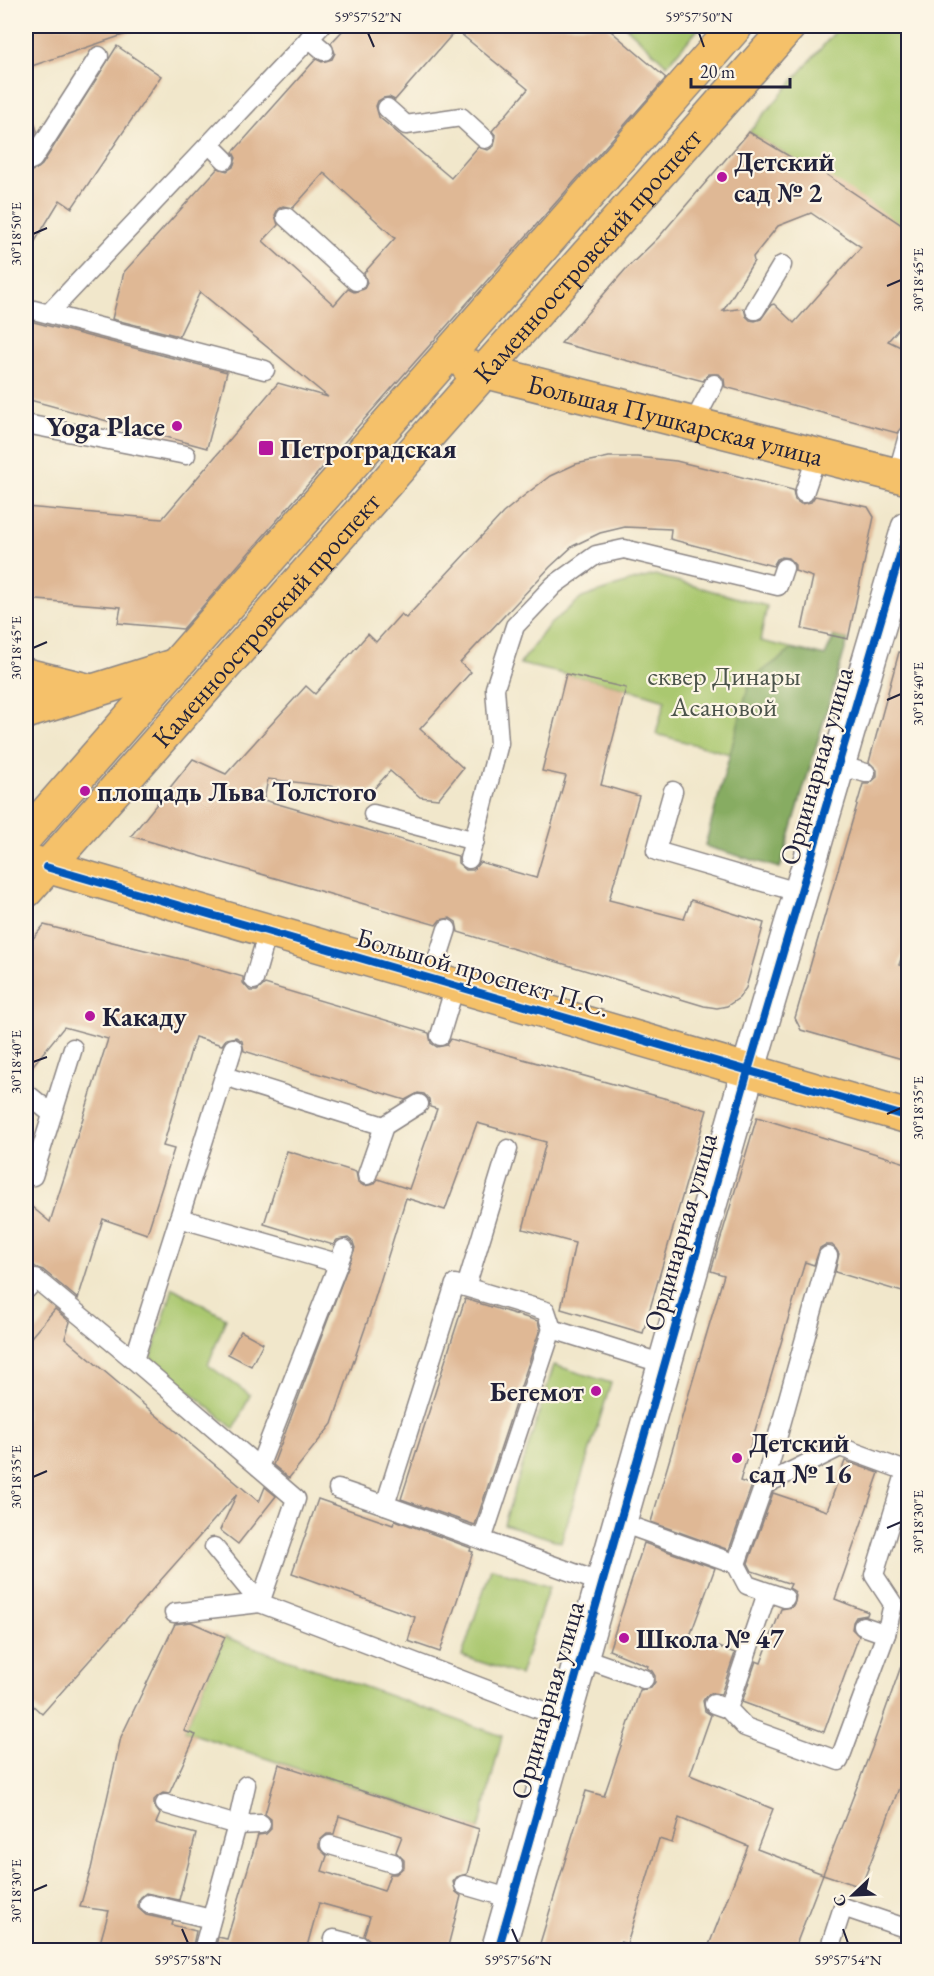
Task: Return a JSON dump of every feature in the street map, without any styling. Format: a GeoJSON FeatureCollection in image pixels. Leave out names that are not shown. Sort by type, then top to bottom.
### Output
{"type":"FeatureCollection","features":[{"type":"Feature","properties":{"kind":"main road","name":"Каменноостровский проспект"},"geometry":{"type":"LineString","coordinates":[[26,836],[173,666],[436,354],[566,207],[736,26]]}},
{"type":"Feature","properties":{"kind":"main road","name":"Каменноостровский проспект"},"geometry":{"type":"LineString","coordinates":[[32,873],[486,371],[789,26]]}},
{"type":"Feature","properties":{"kind":"main road","name":"Большая Пушкарская улица"},"geometry":{"type":"LineString","coordinates":[[436,354],[486,371],[903,476]]}},
{"type":"Feature","properties":{"kind":"main road"},"geometry":{"type":"LineString","coordinates":[[26,712],[173,666]]}},
{"type":"Feature","properties":{"kind":"main road"},"geometry":{"type":"LineString","coordinates":[[26,675],[93,691]]}},
{"type":"Feature","properties":{"kind":"main road","name":"Большой проспект П.С."},"geometry":{"type":"LineString","coordinates":[[32,873],[268,932],[909,1117]]}},
{"type":"Feature","properties":{"kind":"street","name":"Ординарная улица"},"geometry":{"type":"LineString","coordinates":[[498,1950],[664,1364],[801,893],[852,769],[899,591],[909,528]]}},
{"type":"Feature","properties":{"kind":"lane"},"geometry":{"type":"LineString","coordinates":[[49,314],[315,32],[324,51]]}},
{"type":"Feature","properties":{"kind":"lane"},"geometry":{"type":"LineString","coordinates":[[26,162],[33,159],[99,56]]}},
{"type":"Feature","properties":{"kind":"lane"},"geometry":{"type":"LineString","coordinates":[[387,108],[406,125],[461,117],[485,139]]}},
{"type":"Feature","properties":{"kind":"lane"},"geometry":{"type":"LineString","coordinates":[[210,145],[225,160]]}},
{"type":"Feature","properties":{"kind":"lane"},"geometry":{"type":"LineString","coordinates":[[286,217],[356,281]]}},
{"type":"Feature","properties":{"kind":"lane"},"geometry":{"type":"LineString","coordinates":[[755,309],[782,265]]}},
{"type":"Feature","properties":{"kind":"lane"},"geometry":{"type":"LineString","coordinates":[[26,308],[265,370]]}},
{"type":"Feature","properties":{"kind":"lane"},"geometry":{"type":"LineString","coordinates":[[693,424],[714,384]]}},
{"type":"Feature","properties":{"kind":"lane"},"geometry":{"type":"LineString","coordinates":[[26,424],[186,455]]}},
{"type":"Feature","properties":{"kind":"lane"},"geometry":{"type":"LineString","coordinates":[[903,476],[908,436]]}},
{"type":"Feature","properties":{"kind":"lane"},"geometry":{"type":"LineString","coordinates":[[804,493],[817,455]]}},
{"type":"Feature","properties":{"kind":"lane"},"geometry":{"type":"LineString","coordinates":[[469,859],[499,743],[495,688],[515,626],[554,585],[596,555],[624,549],[778,586],[784,568]]}},
{"type":"Feature","properties":{"kind":"lane"},"geometry":{"type":"LineString","coordinates":[[673,791],[656,850],[801,893]]}},
{"type":"Feature","properties":{"kind":"lane"},"geometry":{"type":"LineString","coordinates":[[374,814],[475,841]]}},
{"type":"Feature","properties":{"kind":"lane"},"geometry":{"type":"LineString","coordinates":[[440,1036],[447,928]]}},
{"type":"Feature","properties":{"kind":"lane"},"geometry":{"type":"LineString","coordinates":[[254,980],[268,932]]}},
{"type":"Feature","properties":{"kind":"lane"},"geometry":{"type":"LineString","coordinates":[[33,1176],[73,1048]]}},
{"type":"Feature","properties":{"kind":"lane"},"geometry":{"type":"LineString","coordinates":[[134,1360],[233,1048]]}},
{"type":"Feature","properties":{"kind":"lane"},"geometry":{"type":"LineString","coordinates":[[224,1076],[384,1126]]}},
{"type":"Feature","properties":{"kind":"lane"},"geometry":{"type":"LineString","coordinates":[[26,1092],[52,1114]]}},
{"type":"Feature","properties":{"kind":"lane"},"geometry":{"type":"LineString","coordinates":[[367,1175],[384,1126],[419,1104]]}},
{"type":"Feature","properties":{"kind":"lane"},"geometry":{"type":"LineString","coordinates":[[466,1287],[508,1149]]}},
{"type":"Feature","properties":{"kind":"lane"},"geometry":{"type":"LineString","coordinates":[[179,1218],[340,1256],[259,1467]]}},
{"type":"Feature","properties":{"kind":"lane"},"geometry":{"type":"LineString","coordinates":[[736,1564],[764,1485],[828,1256]]}},
{"type":"Feature","properties":{"kind":"lane"},"geometry":{"type":"LineString","coordinates":[[26,1290],[36,1279],[296,1499],[260,1603]]}},
{"type":"Feature","properties":{"kind":"lane"},"geometry":{"type":"LineString","coordinates":[[385,1505],[454,1284],[546,1311],[552,1329],[482,1540]]}},
{"type":"Feature","properties":{"kind":"lane"},"geometry":{"type":"LineString","coordinates":[[552,1329],[664,1364]]}},
{"type":"Feature","properties":{"kind":"lane"},"geometry":{"type":"LineString","coordinates":[[764,1485],[840,1447],[907,1471],[874,1575],[893,1604],[886,1634],[839,1761],[745,1727],[721,1707],[766,1593]]}},
{"type":"Feature","properties":{"kind":"lane"},"geometry":{"type":"LineString","coordinates":[[338,1489],[602,1583]]}},
{"type":"Feature","properties":{"kind":"lane"},"geometry":{"type":"LineString","coordinates":[[619,1522],[736,1564],[747,1585],[785,1598]]}},
{"type":"Feature","properties":{"kind":"lane"},"geometry":{"type":"LineString","coordinates":[[214,1547],[260,1603]]}},
{"type":"Feature","properties":{"kind":"lane"},"geometry":{"type":"LineString","coordinates":[[174,1613],[260,1603],[563,1717]]}},
{"type":"Feature","properties":{"kind":"lane"},"geometry":{"type":"LineString","coordinates":[[863,1626],[886,1634]]}},
{"type":"Feature","properties":{"kind":"lane"},"geometry":{"type":"LineString","coordinates":[[581,1657],[644,1679]]}},
{"type":"Feature","properties":{"kind":"lane"},"geometry":{"type":"LineString","coordinates":[[203,1950],[246,1785]]}},
{"type":"Feature","properties":{"kind":"lane"},"geometry":{"type":"LineString","coordinates":[[165,1804],[237,1825],[261,1824]]}},
{"type":"Feature","properties":{"kind":"lane"},"geometry":{"type":"LineString","coordinates":[[330,1845],[393,1863]]}},
{"type":"Feature","properties":{"kind":"lane"},"geometry":{"type":"LineString","coordinates":[[464,1885],[512,1899]]}},
{"type":"Feature","properties":{"kind":"lane"},"geometry":{"type":"LineString","coordinates":[[149,1904],[212,1919]]}},
{"type":"Feature","properties":{"kind":"lane"},"geometry":{"type":"LineString","coordinates":[[829,1950],[843,1907],[909,1929]]}},
{"type":"Feature","properties":{"kind":"lane"},"geometry":{"type":"LineString","coordinates":[[332,1950],[334,1939],[361,1946]]}},
{"type":"Feature","properties":{"kind":"green space"},"geometry":{"type":"Polygon","coordinates":[[[625,26],[701,26],[667,65],[625,26]]]}},
{"type":"Feature","properties":{"kind":"green space"},"geometry":{"type":"Polygon","coordinates":[[[840,26],[908,26],[908,230],[749,132],[840,26]]]}},
{"type":"Feature","properties":{"kind":"green space","name":"сквер Динары Асановой"},"geometry":{"type":"Polygon","coordinates":[[[655,575],[767,606],[760,641],[825,656],[834,636],[848,639],[780,868],[705,846],[730,754],[656,734],[665,700],[626,688],[520,664],[549,625],[582,598],[655,575]]]}},
{"type":"Feature","properties":{"kind":"green space"},"geometry":{"type":"Polygon","coordinates":[[[834,636],[848,639],[780,868],[705,846],[750,680],[793,649],[825,656],[834,636]]]}},
{"type":"Feature","properties":{"kind":"green space"},"geometry":{"type":"Polygon","coordinates":[[[173,1288],[226,1318],[208,1365],[250,1395],[234,1429],[151,1358],[173,1288]]]}},
{"type":"Feature","properties":{"kind":"green space"},"geometry":{"type":"Polygon","coordinates":[[[554,1365],[611,1383],[561,1542],[504,1524],[554,1365]]]}},
{"type":"Feature","properties":{"kind":"green space"},"geometry":{"type":"Polygon","coordinates":[[[491,1568],[549,1587],[520,1675],[462,1656],[491,1568]]]}},
{"type":"Feature","properties":{"kind":"green space"},"geometry":{"type":"Polygon","coordinates":[[[225,1637],[502,1736],[479,1829],[184,1731],[225,1637]]]}},
{"type":"Feature","properties":{"kind":"building"},"geometry":{"type":"Polygon","coordinates":[[[26,26],[137,26],[138,30],[26,68],[26,26]]]}},
{"type":"Feature","properties":{"kind":"building"},"geometry":{"type":"Polygon","coordinates":[[[347,26],[605,26],[666,78],[361,423],[183,629],[118,623],[121,607],[26,599],[26,507],[162,519],[278,383],[328,397],[200,292],[179,336],[112,319],[124,272],[218,168],[227,171],[233,167],[236,158],[233,152],[316,59],[322,62],[332,59],[335,53],[331,43],[347,26]],[[456,30],[395,100],[389,97],[383,98],[376,106],[379,117],[451,178],[478,147],[488,150],[494,146],[496,136],[492,131],[528,89],[456,30]],[[324,173],[293,208],[283,206],[278,209],[275,215],[278,225],[263,241],[334,305],[348,289],[354,292],[364,289],[367,283],[364,273],[395,238],[324,173]]]}},
{"type":"Feature","properties":{"kind":"building"},"geometry":{"type":"Polygon","coordinates":[[[117,46],[161,76],[72,208],[60,200],[26,256],[26,173],[42,165],[117,46]]]}},
{"type":"Feature","properties":{"kind":"building"},"geometry":{"type":"Polygon","coordinates":[[[31,112],[37,131],[26,150],[26,113],[31,112]]]}},
{"type":"Feature","properties":{"kind":"building"},"geometry":{"type":"Polygon","coordinates":[[[749,132],[817,173],[824,173],[909,230],[909,317],[888,341],[909,351],[909,425],[901,428],[897,433],[725,387],[724,379],[719,374],[709,374],[703,381],[561,343],[625,270],[658,238],[749,132]],[[811,213],[778,226],[753,257],[754,261],[723,311],[744,308],[746,316],[755,321],[761,319],[774,304],[794,323],[861,247],[811,213]]]}},
{"type":"Feature","properties":{"kind":"building"},"geometry":{"type":"Polygon","coordinates":[[[26,320],[227,372],[207,448],[26,399],[26,320]]]}},
{"type":"Feature","properties":{"kind":"building"},"geometry":{"type":"Polygon","coordinates":[[[609,457],[676,461],[730,474],[793,490],[795,500],[801,504],[811,502],[815,496],[868,507],[874,517],[848,639],[802,629],[813,577],[795,571],[795,565],[788,558],[777,559],[773,566],[670,539],[671,529],[625,527],[600,533],[573,546],[550,567],[460,663],[471,672],[420,729],[463,768],[438,799],[420,797],[390,771],[372,791],[268,779],[264,800],[458,856],[458,863],[466,870],[473,870],[480,862],[536,878],[566,776],[542,771],[566,674],[626,688],[601,785],[639,796],[609,900],[684,919],[691,900],[764,923],[746,988],[739,998],[727,1006],[717,1008],[704,1006],[458,932],[456,922],[450,918],[440,920],[436,925],[131,836],[193,759],[226,774],[306,686],[315,694],[368,634],[376,642],[401,614],[406,618],[503,513],[525,495],[550,476],[576,464],[609,457]]]}},
{"type":"Feature","properties":{"kind":"building"},"geometry":{"type":"Polygon","coordinates":[[[899,652],[909,653],[909,933],[899,965],[909,968],[909,1061],[801,1030],[795,1018],[863,784],[869,784],[877,777],[877,770],[869,762],[899,652]]]}},
{"type":"Feature","properties":{"kind":"building"},"geometry":{"type":"Polygon","coordinates":[[[44,925],[243,977],[243,983],[250,991],[257,991],[265,984],[429,1033],[431,1043],[437,1047],[447,1045],[451,1039],[707,1110],[643,1333],[561,1309],[575,1243],[523,1229],[546,1142],[477,1123],[445,1210],[406,1198],[371,1311],[332,1424],[289,1478],[273,1465],[355,1248],[353,1242],[348,1238],[337,1240],[333,1245],[264,1224],[287,1151],[356,1172],[358,1182],[364,1186],[374,1184],[378,1179],[409,1189],[437,1109],[430,1107],[429,1099],[424,1094],[418,1093],[405,1100],[244,1051],[242,1041],[236,1037],[226,1039],[222,1045],[195,1037],[163,1146],[174,1149],[147,1234],[103,1219],[78,1299],[26,1259],[26,1202],[50,1222],[108,1039],[64,1027],[26,1074],[26,947],[44,925]]]}},
{"type":"Feature","properties":{"kind":"building"},"geometry":{"type":"Polygon","coordinates":[[[757,1117],[909,1164],[909,1294],[835,1272],[839,1254],[832,1245],[820,1248],[814,1265],[805,1262],[740,1481],[752,1485],[729,1550],[651,1522],[724,1275],[711,1271],[757,1117]]]}},
{"type":"Feature","properties":{"kind":"building"},"geometry":{"type":"Polygon","coordinates":[[[465,1299],[538,1321],[540,1329],[475,1525],[401,1499],[465,1299]]]}},
{"type":"Feature","properties":{"kind":"building"},"geometry":{"type":"Polygon","coordinates":[[[55,1309],[70,1322],[65,1338],[259,1502],[265,1487],[276,1496],[238,1544],[220,1530],[237,1494],[42,1714],[26,1699],[26,1343],[55,1309]]]}},
{"type":"Feature","properties":{"kind":"building"},"geometry":{"type":"Polygon","coordinates":[[[241,1331],[263,1343],[251,1366],[228,1354],[241,1331]]]}},
{"type":"Feature","properties":{"kind":"building"},"geometry":{"type":"Polygon","coordinates":[[[845,1461],[879,1473],[835,1599],[868,1612],[867,1615],[856,1617],[853,1622],[852,1629],[859,1636],[824,1732],[742,1702],[756,1661],[761,1663],[781,1609],[792,1607],[796,1596],[789,1588],[791,1584],[752,1571],[748,1563],[773,1493],[827,1511],[845,1461]]]}},
{"type":"Feature","properties":{"kind":"building"},"geometry":{"type":"Polygon","coordinates":[[[318,1499],[393,1525],[395,1520],[471,1548],[470,1551],[473,1552],[440,1652],[408,1641],[415,1617],[292,1573],[318,1499]]]}},
{"type":"Feature","properties":{"kind":"building"},"geometry":{"type":"Polygon","coordinates":[[[644,1543],[715,1568],[690,1636],[735,1653],[721,1694],[711,1693],[703,1701],[705,1711],[711,1715],[690,1775],[773,1809],[757,1849],[823,1874],[794,1950],[707,1950],[748,1846],[679,1818],[672,1843],[659,1839],[627,1944],[620,1942],[617,1950],[538,1950],[586,1791],[604,1796],[640,1690],[651,1688],[655,1682],[655,1676],[647,1668],[648,1666],[609,1650],[644,1543]]]}},
{"type":"Feature","properties":{"kind":"building"},"geometry":{"type":"Polygon","coordinates":[[[191,1622],[225,1637],[184,1731],[196,1735],[169,1794],[163,1793],[158,1796],[154,1800],[154,1806],[160,1814],[156,1823],[196,1834],[179,1900],[146,1893],[138,1902],[138,1908],[146,1915],[173,1921],[172,1925],[196,1931],[192,1950],[98,1950],[109,1911],[80,1907],[121,1737],[175,1624],[191,1622]]]}},
{"type":"Feature","properties":{"kind":"building"},"geometry":{"type":"Polygon","coordinates":[[[905,1655],[909,1656],[909,1762],[861,1887],[823,1874],[905,1655]]]}},
{"type":"Feature","properties":{"kind":"building"},"geometry":{"type":"Polygon","coordinates":[[[279,1764],[479,1829],[467,1874],[457,1877],[453,1882],[456,1892],[461,1896],[447,1950],[371,1950],[372,1942],[364,1935],[370,1917],[319,1903],[306,1950],[252,1950],[235,1946],[235,1950],[215,1950],[218,1937],[227,1939],[258,1835],[266,1834],[271,1829],[271,1819],[265,1814],[279,1764]],[[339,1816],[334,1834],[327,1834],[319,1841],[319,1848],[327,1856],[322,1871],[384,1891],[390,1874],[396,1874],[404,1867],[404,1860],[396,1852],[402,1836],[339,1816]]]}},
{"type":"Feature","properties":{"kind":"cycle path"},"geometry":{"type":"LineString","coordinates":[[498,1950],[748,1071],[908,528]]}},
{"type":"Feature","properties":{"kind":"cycle path"},"geometry":{"type":"LineString","coordinates":[[46,867],[908,1117]]}},
{"type":"Feature","properties":{"kind":"place","name":"Детский сад № 2"},"geometry":{"type":"Point","coordinates":[722,177]}},
{"type":"Feature","properties":{"kind":"place","name":"Yoga Place"},"geometry":{"type":"Point","coordinates":[177,426]}},
{"type":"Feature","properties":{"kind":"place","name":"Петроградская"},"geometry":{"type":"Point","coordinates":[266,448]}},
{"type":"Feature","properties":{"kind":"place","name":"площадь Льва Толстого"},"geometry":{"type":"Point","coordinates":[85,791]}},
{"type":"Feature","properties":{"kind":"place","name":"Какаду"},"geometry":{"type":"Point","coordinates":[90,1016]}},
{"type":"Feature","properties":{"kind":"place","name":"Бегемот"},"geometry":{"type":"Point","coordinates":[596,1391]}},
{"type":"Feature","properties":{"kind":"place","name":"Детский сад № 16"},"geometry":{"type":"Point","coordinates":[737,1458]}},
{"type":"Feature","properties":{"kind":"place","name":"Школа № 47"},"geometry":{"type":"Point","coordinates":[624,1638]}}]}
